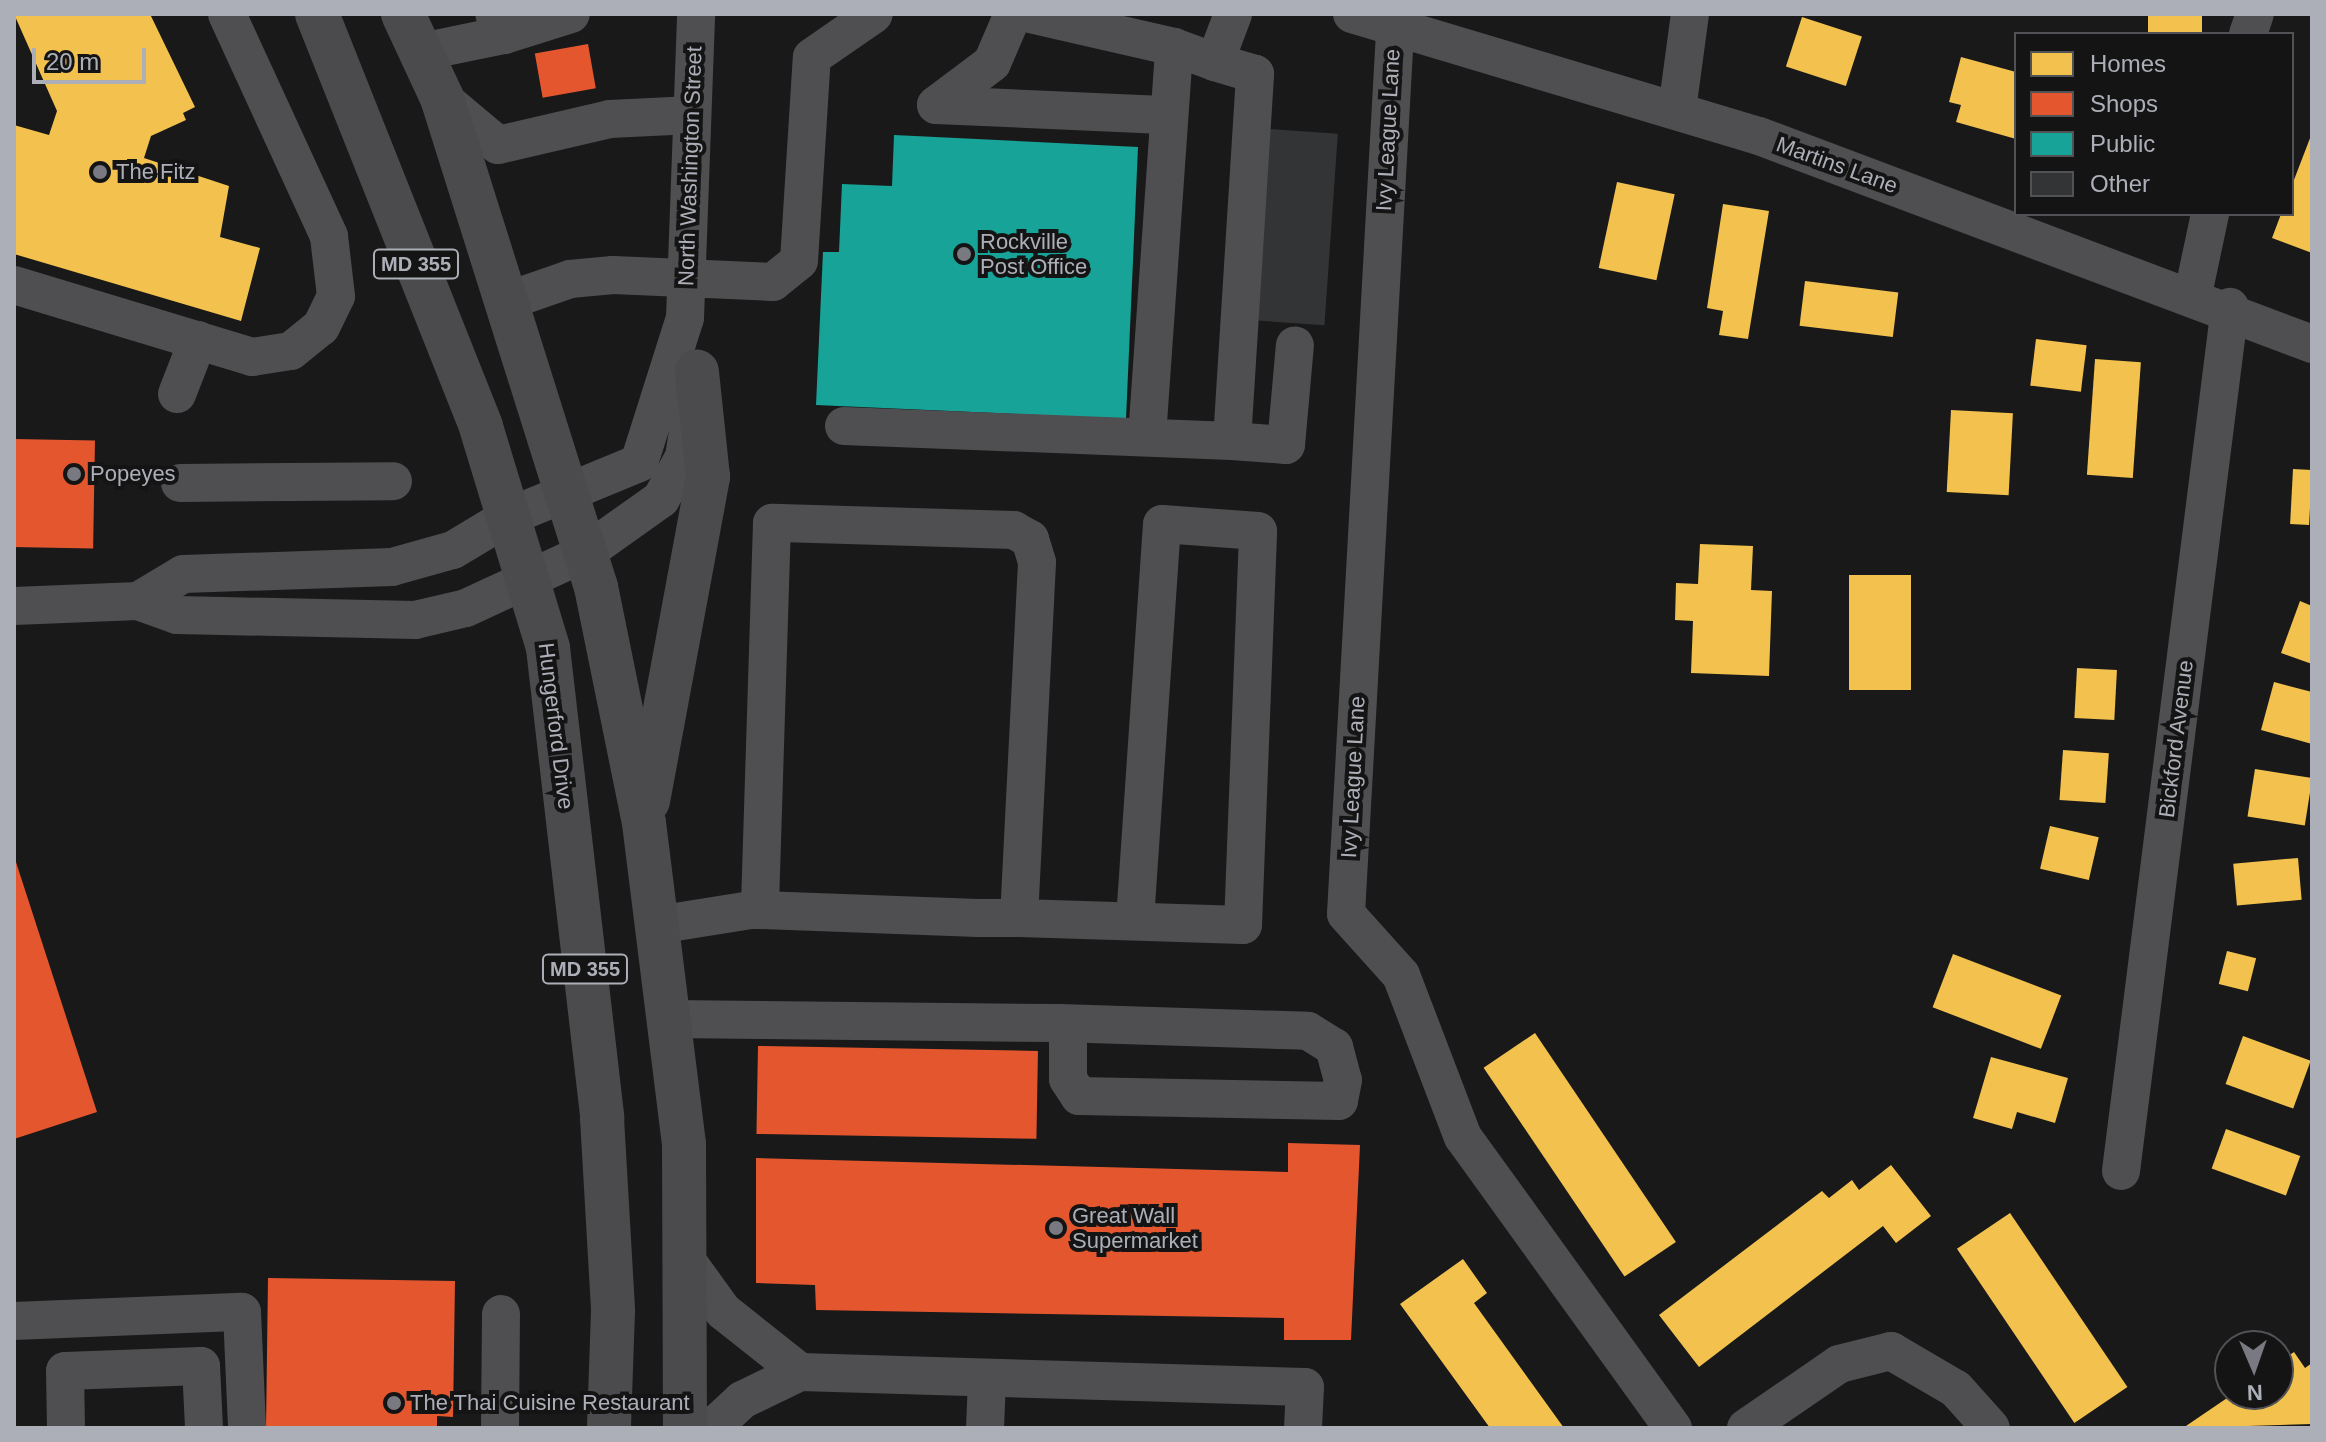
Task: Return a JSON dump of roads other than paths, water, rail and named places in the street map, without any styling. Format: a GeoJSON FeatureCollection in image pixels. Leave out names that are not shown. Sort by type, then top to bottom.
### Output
{"type":"FeatureCollection","features":[{"type":"Feature","properties":{"kind":"main road","name":"Hungerford Drive"},"geometry":{"type":"LineString","coordinates":[[317,14],[481,427],[548,648],[602,1118],[613,1311],[609,1428]]}},
{"type":"Feature","properties":{"kind":"main road","name":"MD 355"},"geometry":{"type":"LineString","coordinates":[[412,33],[442,98],[585,553],[644,823],[684,1144],[687,1261],[685,1428]]}},
{"type":"Feature","properties":{"kind":"main road"},"geometry":{"type":"LineString","coordinates":[[644,823],[708,477],[697,372]]}},
{"type":"Feature","properties":{"kind":"street"},"geometry":{"type":"LineString","coordinates":[[14,285],[252,357],[291,351],[321,327],[336,296],[329,236],[227,14]]}},
{"type":"Feature","properties":{"kind":"street"},"geometry":{"type":"LineString","coordinates":[[412,33],[571,14]]}},
{"type":"Feature","properties":{"kind":"street","name":"North Washington Street"},"geometry":{"type":"LineString","coordinates":[[138,601],[177,615],[415,620],[466,608],[526,575],[585,553],[661,499],[684,457],[697,372],[685,318],[696,14]]}},
{"type":"Feature","properties":{"kind":"street"},"geometry":{"type":"LineString","coordinates":[[507,301],[570,279],[613,275],[773,282],[799,261],[812,57],[874,14]]}},
{"type":"Feature","properties":{"kind":"street"},"geometry":{"type":"LineString","coordinates":[[1013,14],[992,63],[936,105],[1169,115]]}},
{"type":"Feature","properties":{"kind":"street"},"geometry":{"type":"LineString","coordinates":[[1030,14],[1174,47],[1255,74],[1232,441]]}},
{"type":"Feature","properties":{"kind":"street"},"geometry":{"type":"LineString","coordinates":[[1215,62],[1233,14]]}},
{"type":"Feature","properties":{"kind":"street","name":"Martins Lane"},"geometry":{"type":"LineString","coordinates":[[1352,14],[1394,20],[1677,110],[2230,307],[2312,344]]}},
{"type":"Feature","properties":{"kind":"street"},"geometry":{"type":"LineString","coordinates":[[1677,110],[1690,14]]}},
{"type":"Feature","properties":{"kind":"street","name":"Ivy League Lane"},"geometry":{"type":"LineString","coordinates":[[1394,20],[1346,914],[1401,975],[1463,1137],[1673,1428]]}},
{"type":"Feature","properties":{"kind":"street"},"geometry":{"type":"LineString","coordinates":[[1147,437],[1174,47]]}},
{"type":"Feature","properties":{"kind":"street"},"geometry":{"type":"LineString","coordinates":[[442,98],[498,145],[610,119],[692,115]]}},
{"type":"Feature","properties":{"kind":"street"},"geometry":{"type":"LineString","coordinates":[[2193,294],[2210,216]]}},
{"type":"Feature","properties":{"kind":"street","name":"Bickford Avenue"},"geometry":{"type":"LineString","coordinates":[[2121,1171],[2230,307]]}},
{"type":"Feature","properties":{"kind":"street","name":"North Washington Street"},"geometry":{"type":"LineString","coordinates":[[138,601],[183,574],[392,567],[453,550],[508,517],[639,463],[685,318]]}},
{"type":"Feature","properties":{"kind":"street"},"geometry":{"type":"LineString","coordinates":[[177,394],[198,340]]}},
{"type":"Feature","properties":{"kind":"street"},"geometry":{"type":"LineString","coordinates":[[844,426],[1286,445],[1295,345]]}},
{"type":"Feature","properties":{"kind":"street"},"geometry":{"type":"LineString","coordinates":[[180,483],[393,481]]}},
{"type":"Feature","properties":{"kind":"street"},"geometry":{"type":"LineString","coordinates":[[760,910],[772,523],[1014,530],[1030,539],[1037,562],[1019,918]]}},
{"type":"Feature","properties":{"kind":"street"},"geometry":{"type":"LineString","coordinates":[[657,925],[760,910],[1243,925],[1258,531],[1162,524],[1135,920]]}},
{"type":"Feature","properties":{"kind":"street"},"geometry":{"type":"LineString","coordinates":[[14,606],[138,601]]}},
{"type":"Feature","properties":{"kind":"street"},"geometry":{"type":"LineString","coordinates":[[669,1019],[1068,1024],[1308,1031],[1334,1047],[1343,1080],[1339,1101],[1079,1096],[1068,1079],[1068,1024]]}},
{"type":"Feature","properties":{"kind":"street"},"geometry":{"type":"LineString","coordinates":[[687,1261],[723,1311],[800,1372]]}},
{"type":"Feature","properties":{"kind":"street"},"geometry":{"type":"LineString","coordinates":[[14,1321],[242,1312],[247,1428]]}},
{"type":"Feature","properties":{"kind":"street"},"geometry":{"type":"LineString","coordinates":[[500,1428],[501,1314]]}},
{"type":"Feature","properties":{"kind":"street"},"geometry":{"type":"LineString","coordinates":[[1746,1428],[1839,1364],[1891,1351],[1956,1389],[1991,1428]]}},
{"type":"Feature","properties":{"kind":"street"},"geometry":{"type":"LineString","coordinates":[[66,1428],[65,1371],[201,1366],[204,1428]]}},
{"type":"Feature","properties":{"kind":"street"},"geometry":{"type":"LineString","coordinates":[[712,1428],[742,1400],[800,1372],[987,1380],[1305,1387],[1303,1428]]}},
{"type":"Feature","properties":{"kind":"street"},"geometry":{"type":"LineString","coordinates":[[985,1428],[987,1380]]}},
{"type":"Feature","properties":{"kind":"place","name":"The Fitz"},"geometry":{"type":"Point","coordinates":[100,172]}},
{"type":"Feature","properties":{"kind":"place","name":"Rockville Post Office"},"geometry":{"type":"Point","coordinates":[964,254]}},
{"type":"Feature","properties":{"kind":"place","name":"Popeyes"},"geometry":{"type":"Point","coordinates":[74,474]}},
{"type":"Feature","properties":{"kind":"place","name":"Great Wall Supermarket"},"geometry":{"type":"Point","coordinates":[1056,1228]}},
{"type":"Feature","properties":{"kind":"place","name":"The Thai Cuisine Restaurant"},"geometry":{"type":"Point","coordinates":[394,1403]}}]}
